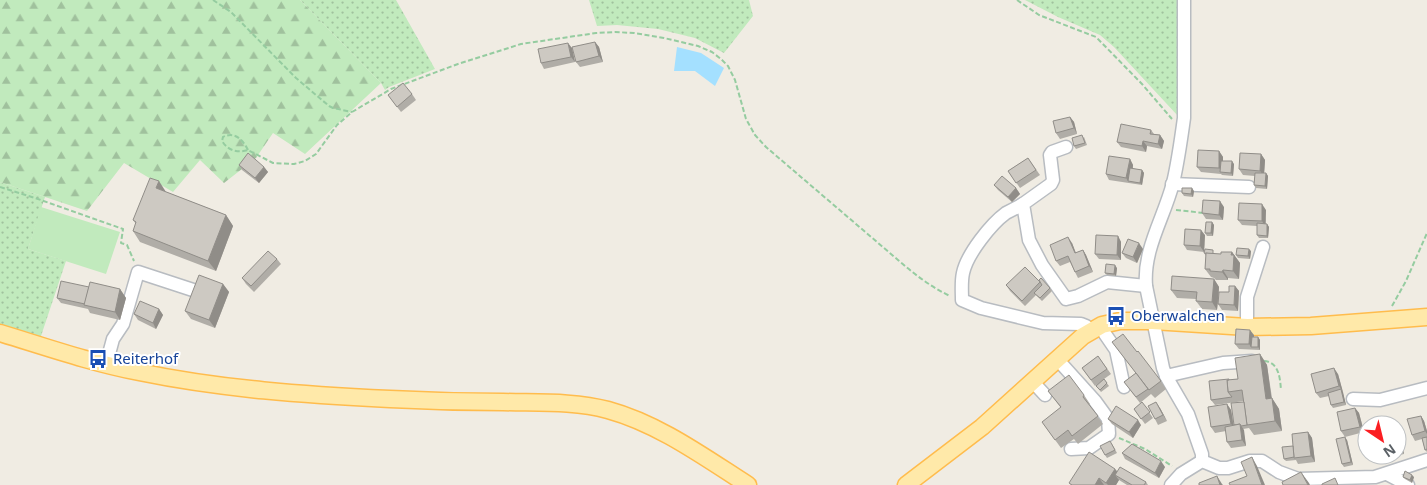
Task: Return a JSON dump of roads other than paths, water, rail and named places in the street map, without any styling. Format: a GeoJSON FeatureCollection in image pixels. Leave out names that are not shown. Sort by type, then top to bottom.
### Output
{"type":"FeatureCollection","features":[{"type":"Feature","properties":{"kind":"main road"},"geometry":{"type":"LineString","coordinates":[[906,485],[982,427],[1096,328],[1120,321],[1247,326],[1311,326],[1427,317]]}},
{"type":"Feature","properties":{"kind":"main road"},"geometry":{"type":"LineString","coordinates":[[0,333],[106,365],[206,383],[314,395],[445,402],[553,403],[590,406],[625,415],[642,422],[674,439],[748,485]]}},
{"type":"Feature","properties":{"kind":"street"},"geometry":{"type":"LineString","coordinates":[[1184,0],[1184,118],[1172,184],[1148,251],[1145,276],[1163,368],[1188,414],[1202,454],[1202,461]]}},
{"type":"Feature","properties":{"kind":"street"},"geometry":{"type":"LineString","coordinates":[[1066,147],[1052,152],[1050,155],[1053,180],[1051,184],[1005,214],[980,241],[963,271],[962,300],[981,308],[1043,323],[1081,324],[1096,328],[1105,334],[1116,350],[1124,387]]}},
{"type":"Feature","properties":{"kind":"street"},"geometry":{"type":"LineString","coordinates":[[1172,184],[1249,187]]}},
{"type":"Feature","properties":{"kind":"street"},"geometry":{"type":"LineString","coordinates":[[1023,204],[1029,240],[1042,265],[1066,300],[1107,282],[1146,286]]}},
{"type":"Feature","properties":{"kind":"street"},"geometry":{"type":"LineString","coordinates":[[1247,326],[1247,297],[1263,247]]}},
{"type":"Feature","properties":{"kind":"street"},"geometry":{"type":"LineString","coordinates":[[106,365],[113,338],[123,324],[138,272],[193,290]]}},
{"type":"Feature","properties":{"kind":"street"},"geometry":{"type":"LineString","coordinates":[[1166,376],[1223,362],[1238,366],[1256,358]]}},
{"type":"Feature","properties":{"kind":"street"},"geometry":{"type":"LineString","coordinates":[[1058,360],[1095,401],[1108,419],[1109,434],[1089,448],[1071,449]]}},
{"type":"Feature","properties":{"kind":"street"},"geometry":{"type":"LineString","coordinates":[[1034,382],[1045,395]]}},
{"type":"Feature","properties":{"kind":"street"},"geometry":{"type":"LineString","coordinates":[[1353,399],[1380,400],[1427,388]]}},
{"type":"Feature","properties":{"kind":"street"},"geometry":{"type":"LineString","coordinates":[[1202,461],[1219,468],[1228,468],[1250,461],[1262,460],[1285,480],[1298,478],[1375,477],[1427,460]]}},
{"type":"Feature","properties":{"kind":"street"},"geometry":{"type":"LineString","coordinates":[[1171,485],[1181,474],[1202,461]]}},
{"type":"Feature","properties":{"kind":"street"},"geometry":{"type":"LineString","coordinates":[[1387,474],[1408,485]]}},
{"type":"Feature","properties":{"kind":"water"},"geometry":{"type":"Polygon","coordinates":[[[677,47],[701,53],[724,68],[715,86],[695,71],[674,71],[677,47]]]}},
{"type":"Feature","properties":{"kind":"place","name":"Oberwalchen"},"geometry":{"type":"Point","coordinates":[1116,316]}},
{"type":"Feature","properties":{"kind":"place","name":"Reiterhof"},"geometry":{"type":"Point","coordinates":[98,359]}}]}
